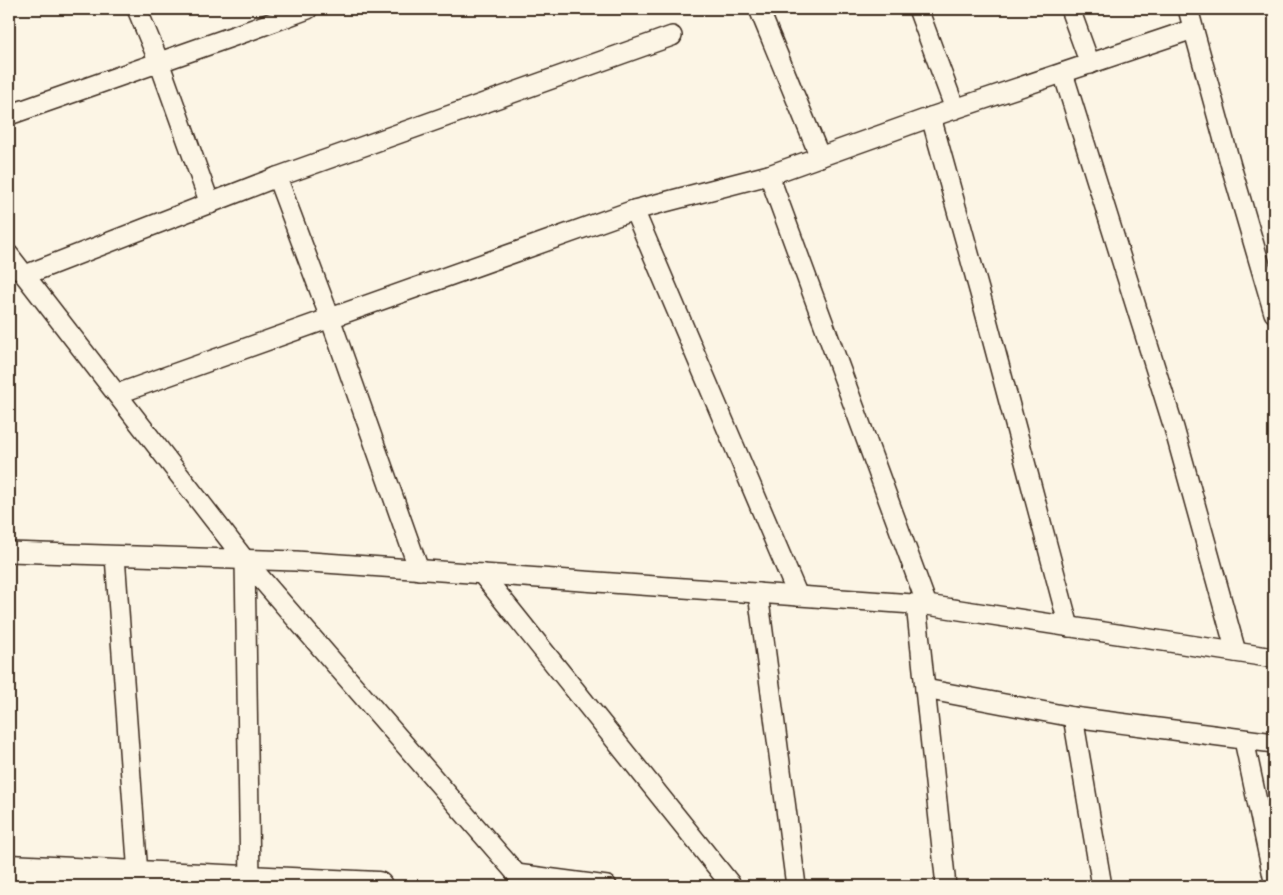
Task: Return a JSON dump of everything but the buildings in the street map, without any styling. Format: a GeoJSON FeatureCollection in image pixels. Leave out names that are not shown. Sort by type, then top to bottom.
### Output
{"type":"FeatureCollection","features":[{"type":"Feature","properties":{"kind":"street"},"geometry":{"type":"LineString","coordinates":[[136,9],[159,62],[210,204]]}},
{"type":"Feature","properties":{"kind":"street"},"geometry":{"type":"LineString","coordinates":[[9,115],[308,9]]}},
{"type":"Feature","properties":{"kind":"street"},"geometry":{"type":"LineString","coordinates":[[759,9],[820,157]]}},
{"type":"Feature","properties":{"kind":"street"},"geometry":{"type":"LineString","coordinates":[[918,9],[956,109]]}},
{"type":"Feature","properties":{"kind":"street"},"geometry":{"type":"LineString","coordinates":[[1070,9],[1090,64]]}},
{"type":"Feature","properties":{"kind":"street"},"geometry":{"type":"LineString","coordinates":[[1188,9],[1274,313]]}},
{"type":"Feature","properties":{"kind":"street"},"geometry":{"type":"LineString","coordinates":[[116,394],[634,210],[769,175],[931,117],[1193,29]]}},
{"type":"Feature","properties":{"kind":"street"},"geometry":{"type":"LineString","coordinates":[[24,276],[277,177],[672,36]]}},
{"type":"Feature","properties":{"kind":"street"},"geometry":{"type":"LineString","coordinates":[[1063,73],[1174,428],[1236,652]]}},
{"type":"Feature","properties":{"kind":"street"},"geometry":{"type":"LineString","coordinates":[[931,117],[1070,626]]}},
{"type":"Feature","properties":{"kind":"street"},"geometry":{"type":"LineString","coordinates":[[769,175],[922,604],[925,689],[946,886]]}},
{"type":"Feature","properties":{"kind":"street"},"geometry":{"type":"LineString","coordinates":[[277,177],[330,318],[419,570]]}},
{"type":"Feature","properties":{"kind":"street"},"geometry":{"type":"LineString","coordinates":[[634,210],[798,596]]}},
{"type":"Feature","properties":{"kind":"street"},"geometry":{"type":"LineString","coordinates":[[9,255],[245,560],[521,880],[607,886]]}},
{"type":"Feature","properties":{"kind":"street"},"geometry":{"type":"LineString","coordinates":[[9,552],[296,561],[922,604],[1274,658]]}},
{"type":"Feature","properties":{"kind":"street"},"geometry":{"type":"LineString","coordinates":[[116,556],[138,875]]}},
{"type":"Feature","properties":{"kind":"street"},"geometry":{"type":"LineString","coordinates":[[245,560],[250,880]]}},
{"type":"Feature","properties":{"kind":"street"},"geometry":{"type":"LineString","coordinates":[[482,574],[732,886]]}},
{"type":"Feature","properties":{"kind":"street"},"geometry":{"type":"LineString","coordinates":[[758,593],[796,886]]}},
{"type":"Feature","properties":{"kind":"street"},"geometry":{"type":"LineString","coordinates":[[925,689],[1073,717],[1274,743]]}},
{"type":"Feature","properties":{"kind":"street"},"geometry":{"type":"LineString","coordinates":[[1073,717],[1102,886]]}},
{"type":"Feature","properties":{"kind":"street"},"geometry":{"type":"LineString","coordinates":[[1244,740],[1274,881]]}},
{"type":"Feature","properties":{"kind":"street"},"geometry":{"type":"LineString","coordinates":[[9,869],[378,886]]}}]}
